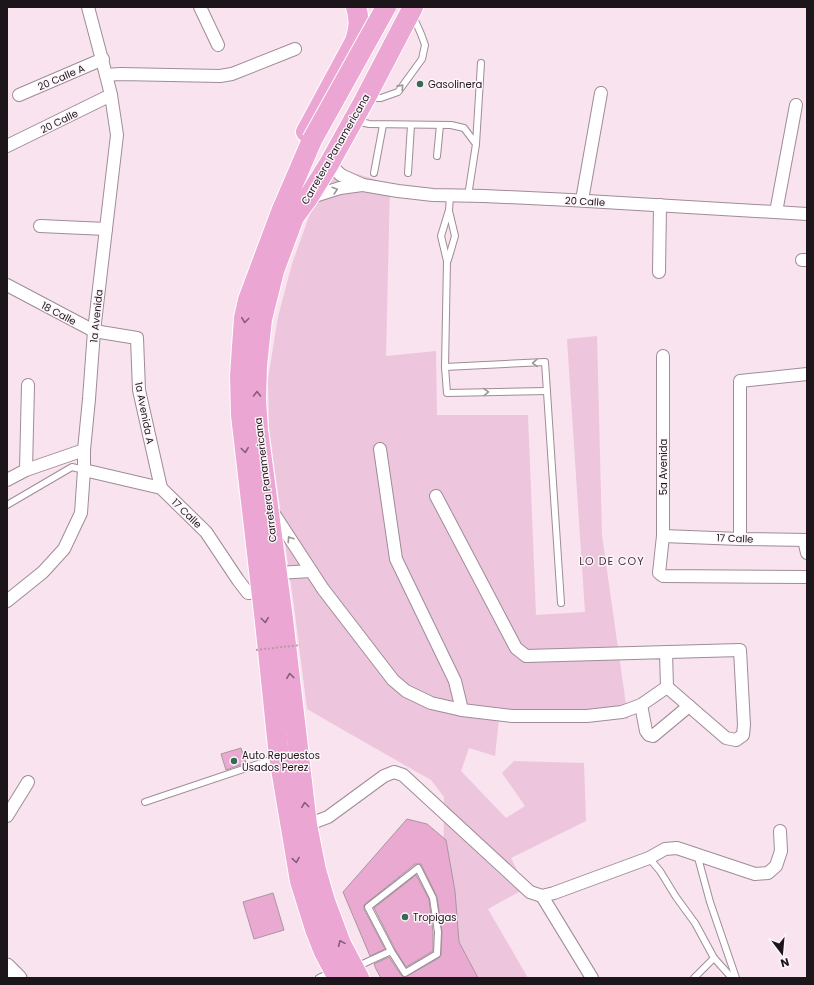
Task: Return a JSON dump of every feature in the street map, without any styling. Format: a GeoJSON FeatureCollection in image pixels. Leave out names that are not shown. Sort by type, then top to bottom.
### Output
{"type":"FeatureCollection","features":[{"type":"Feature","properties":{"kind":"highway"},"geometry":{"type":"LineString","coordinates":[[248,300],[255,255],[279,185],[354,41],[359,28],[359,16],[356,7]]}},
{"type":"Feature","properties":{"kind":"highway"},"geometry":{"type":"LineString","coordinates":[[294,217],[304,185],[365,73],[372,55],[374,38],[373,20],[370,7]]}},
{"type":"Feature","properties":{"kind":"highway","name":"Carretera Panamericana"},"geometry":{"type":"LineString","coordinates":[[341,975],[324,952],[300,881],[280,757],[241,415],[240,376],[244,318],[248,300],[281,212],[312,140],[386,7]]}},
{"type":"Feature","properties":{"kind":"highway","name":"Carretera Panamericana"},"geometry":{"type":"LineString","coordinates":[[341,975],[341,944],[325,901],[316,870],[307,825],[269,507],[258,430],[256,400],[257,366],[262,319],[274,271],[294,217],[308,198],[329,164],[412,9]]}},
{"type":"Feature","properties":{"kind":"street","name":"1a Avenida"},"geometry":{"type":"LineString","coordinates":[[7,601],[43,572],[64,549],[81,513],[84,450],[94,331],[117,135],[103,60],[88,7]]}},
{"type":"Feature","properties":{"kind":"street"},"geometry":{"type":"LineString","coordinates":[[200,7],[218,45]]}},
{"type":"Feature","properties":{"kind":"street"},"geometry":{"type":"LineString","coordinates":[[106,75],[220,76],[232,74],[295,49]]}},
{"type":"Feature","properties":{"kind":"street","name":"20 Calle A"},"geometry":{"type":"LineString","coordinates":[[19,95],[103,60]]}},
{"type":"Feature","properties":{"kind":"street"},"geometry":{"type":"LineString","coordinates":[[582,200],[601,93]]}},
{"type":"Feature","properties":{"kind":"street","name":"20 Calle"},"geometry":{"type":"LineString","coordinates":[[7,146],[110,95]]}},
{"type":"Feature","properties":{"kind":"street"},"geometry":{"type":"LineString","coordinates":[[776,212],[796,105]]}},
{"type":"Feature","properties":{"kind":"street","name":"20 Calle"},"geometry":{"type":"LineString","coordinates":[[329,164],[341,175],[363,185],[433,195],[582,200],[807,214]]}},
{"type":"Feature","properties":{"kind":"street","name":"20 Calle"},"geometry":{"type":"LineString","coordinates":[[308,198],[340,188],[363,185]]}},
{"type":"Feature","properties":{"kind":"street"},"geometry":{"type":"LineString","coordinates":[[659,272],[660,205]]}},
{"type":"Feature","properties":{"kind":"street"},"geometry":{"type":"LineString","coordinates":[[40,226],[106,229]]}},
{"type":"Feature","properties":{"kind":"street","name":"18 Calle"},"geometry":{"type":"LineString","coordinates":[[7,285],[94,331],[137,338]]}},
{"type":"Feature","properties":{"kind":"street","name":"1a Avenida A"},"geometry":{"type":"LineString","coordinates":[[137,338],[139,390],[161,488]]}},
{"type":"Feature","properties":{"kind":"street","name":"5a Avenida"},"geometry":{"type":"LineString","coordinates":[[663,356],[663,536],[659,573],[662,576],[807,576]]}},
{"type":"Feature","properties":{"kind":"street"},"geometry":{"type":"LineString","coordinates":[[740,539],[740,381],[807,374]]}},
{"type":"Feature","properties":{"kind":"street"},"geometry":{"type":"LineString","coordinates":[[26,470],[28,385]]}},
{"type":"Feature","properties":{"kind":"street"},"geometry":{"type":"LineString","coordinates":[[380,449],[396,558],[455,681],[462,710]]}},
{"type":"Feature","properties":{"kind":"street"},"geometry":{"type":"LineString","coordinates":[[7,480],[26,470],[84,450]]}},
{"type":"Feature","properties":{"kind":"street"},"geometry":{"type":"LineString","coordinates":[[84,470],[161,488]]}},
{"type":"Feature","properties":{"kind":"street","name":"17 Calle"},"geometry":{"type":"LineString","coordinates":[[161,488],[206,532],[248,593],[262,592]]}},
{"type":"Feature","properties":{"kind":"street"},"geometry":{"type":"LineString","coordinates":[[436,496],[516,648],[526,656],[666,652],[740,650],[744,725],[743,735],[736,740],[726,738],[667,687],[666,652]]}},
{"type":"Feature","properties":{"kind":"street"},"geometry":{"type":"LineString","coordinates":[[269,507],[322,589],[393,680],[406,691],[431,703],[462,710],[512,716],[587,716],[622,712],[641,705],[667,687]]}},
{"type":"Feature","properties":{"kind":"street","name":"17 Calle"},"geometry":{"type":"LineString","coordinates":[[663,536],[806,540]]}},
{"type":"Feature","properties":{"kind":"street"},"geometry":{"type":"LineString","coordinates":[[806,540],[807,553]]}},
{"type":"Feature","properties":{"kind":"street"},"geometry":{"type":"LineString","coordinates":[[277,573],[311,570]]}},
{"type":"Feature","properties":{"kind":"street"},"geometry":{"type":"LineString","coordinates":[[641,705],[646,731],[648,735],[653,736],[689,706]]}},
{"type":"Feature","properties":{"kind":"street"},"geometry":{"type":"LineString","coordinates":[[307,825],[328,817],[384,776],[394,772],[403,775],[530,892],[542,896],[649,858],[665,849],[677,848],[755,874],[768,873],[776,866],[781,851],[780,831]]}},
{"type":"Feature","properties":{"kind":"street"},"geometry":{"type":"LineString","coordinates":[[7,816],[28,782]]}},
{"type":"Feature","properties":{"kind":"street"},"geometry":{"type":"LineString","coordinates":[[542,896],[592,978]]}},
{"type":"Feature","properties":{"kind":"street"},"geometry":{"type":"LineString","coordinates":[[7,966],[19,978]]}},
{"type":"Feature","properties":{"kind":"lane"},"geometry":{"type":"LineString","coordinates":[[365,99],[381,98],[398,92],[422,59],[425,45],[412,9]]}},
{"type":"Feature","properties":{"kind":"lane"},"geometry":{"type":"LineString","coordinates":[[468,196],[476,144],[480,63]]}},
{"type":"Feature","properties":{"kind":"lane"},"geometry":{"type":"LineString","coordinates":[[353,120],[368,124],[383,125],[451,125],[464,128],[476,144]]}},
{"type":"Feature","properties":{"kind":"lane"},"geometry":{"type":"LineString","coordinates":[[374,173],[383,125]]}},
{"type":"Feature","properties":{"kind":"lane"},"geometry":{"type":"LineString","coordinates":[[408,174],[411,125]]}},
{"type":"Feature","properties":{"kind":"lane"},"geometry":{"type":"LineString","coordinates":[[437,156],[440,125]]}},
{"type":"Feature","properties":{"kind":"lane"},"geometry":{"type":"LineString","coordinates":[[450,196],[449,210],[441,236],[447,262],[447,393],[547,391]]}},
{"type":"Feature","properties":{"kind":"lane"},"geometry":{"type":"LineString","coordinates":[[447,262],[455,236],[449,210]]}},
{"type":"Feature","properties":{"kind":"lane"},"geometry":{"type":"LineString","coordinates":[[446,367],[545,362],[561,603]]}},
{"type":"Feature","properties":{"kind":"lane"},"geometry":{"type":"LineString","coordinates":[[7,505],[72,467],[84,470]]}},
{"type":"Feature","properties":{"kind":"lane"},"geometry":{"type":"LineString","coordinates":[[145,802],[280,757]]}},
{"type":"Feature","properties":{"kind":"lane"},"geometry":{"type":"LineString","coordinates":[[697,854],[710,902],[736,978]]}},
{"type":"Feature","properties":{"kind":"lane"},"geometry":{"type":"LineString","coordinates":[[649,858],[660,871],[676,897],[695,922],[714,958],[732,978]]}},
{"type":"Feature","properties":{"kind":"lane"},"geometry":{"type":"LineString","coordinates":[[418,868],[432,898],[438,932],[437,954],[405,973],[391,951],[368,906],[418,868]]}},
{"type":"Feature","properties":{"kind":"lane"},"geometry":{"type":"LineString","coordinates":[[341,975],[391,951]]}},
{"type":"Feature","properties":{"kind":"lane"},"geometry":{"type":"LineString","coordinates":[[694,978],[714,958]]}},
{"type":"Feature","properties":{"kind":"path"},"geometry":{"type":"LineString","coordinates":[[256,650],[300,645]]}},
{"type":"Feature","properties":{"kind":"shaded area"},"geometry":{"type":"Polygon","coordinates":[[[334,167],[390,184],[386,356],[436,351],[437,415],[528,415],[536,615],[585,612],[567,339],[597,336],[602,535],[628,719],[499,719],[495,756],[469,748],[461,771],[506,818],[525,806],[502,773],[514,761],[584,763],[586,821],[511,858],[526,888],[488,909],[528,978],[475,978],[443,926],[444,797],[431,780],[307,709],[269,429],[268,379],[278,317],[292,264],[311,211],[334,167]]]}},
{"type":"Feature","properties":{"kind":"building","name":"Auto Repuestos Usados Perez"},"geometry":{"type":"Polygon","coordinates":[[[241,748],[246,763],[226,770],[221,754],[241,748]]]}},
{"type":"Feature","properties":{"kind":"building"},"geometry":{"type":"Polygon","coordinates":[[[407,819],[427,824],[446,840],[455,891],[459,942],[478,978],[381,978],[376,969],[374,964],[389,957],[401,975],[405,977],[439,958],[441,955],[442,931],[437,897],[421,864],[415,864],[364,905],[364,909],[385,949],[370,956],[343,892],[407,819]]]}},
{"type":"Feature","properties":{"kind":"building"},"geometry":{"type":"Polygon","coordinates":[[[416,875],[429,899],[433,932],[433,951],[406,967],[374,908],[416,875]]]}},
{"type":"Feature","properties":{"kind":"building"},"geometry":{"type":"Polygon","coordinates":[[[273,893],[284,930],[254,939],[243,902],[273,893]]]}},
{"type":"Feature","properties":{"kind":"place","name":"Gasolinera"},"geometry":{"type":"Point","coordinates":[420,84]}},
{"type":"Feature","properties":{"kind":"place","name":"Auto Repuestos Usados Perez"},"geometry":{"type":"Point","coordinates":[234,761]}},
{"type":"Feature","properties":{"kind":"place","name":"Tropigas"},"geometry":{"type":"Point","coordinates":[405,917]}},
{"type":"Feature","properties":{"kind":"district","name":"LO DE COY"},"geometry":{"type":"Point","coordinates":[612,561]}}]}
